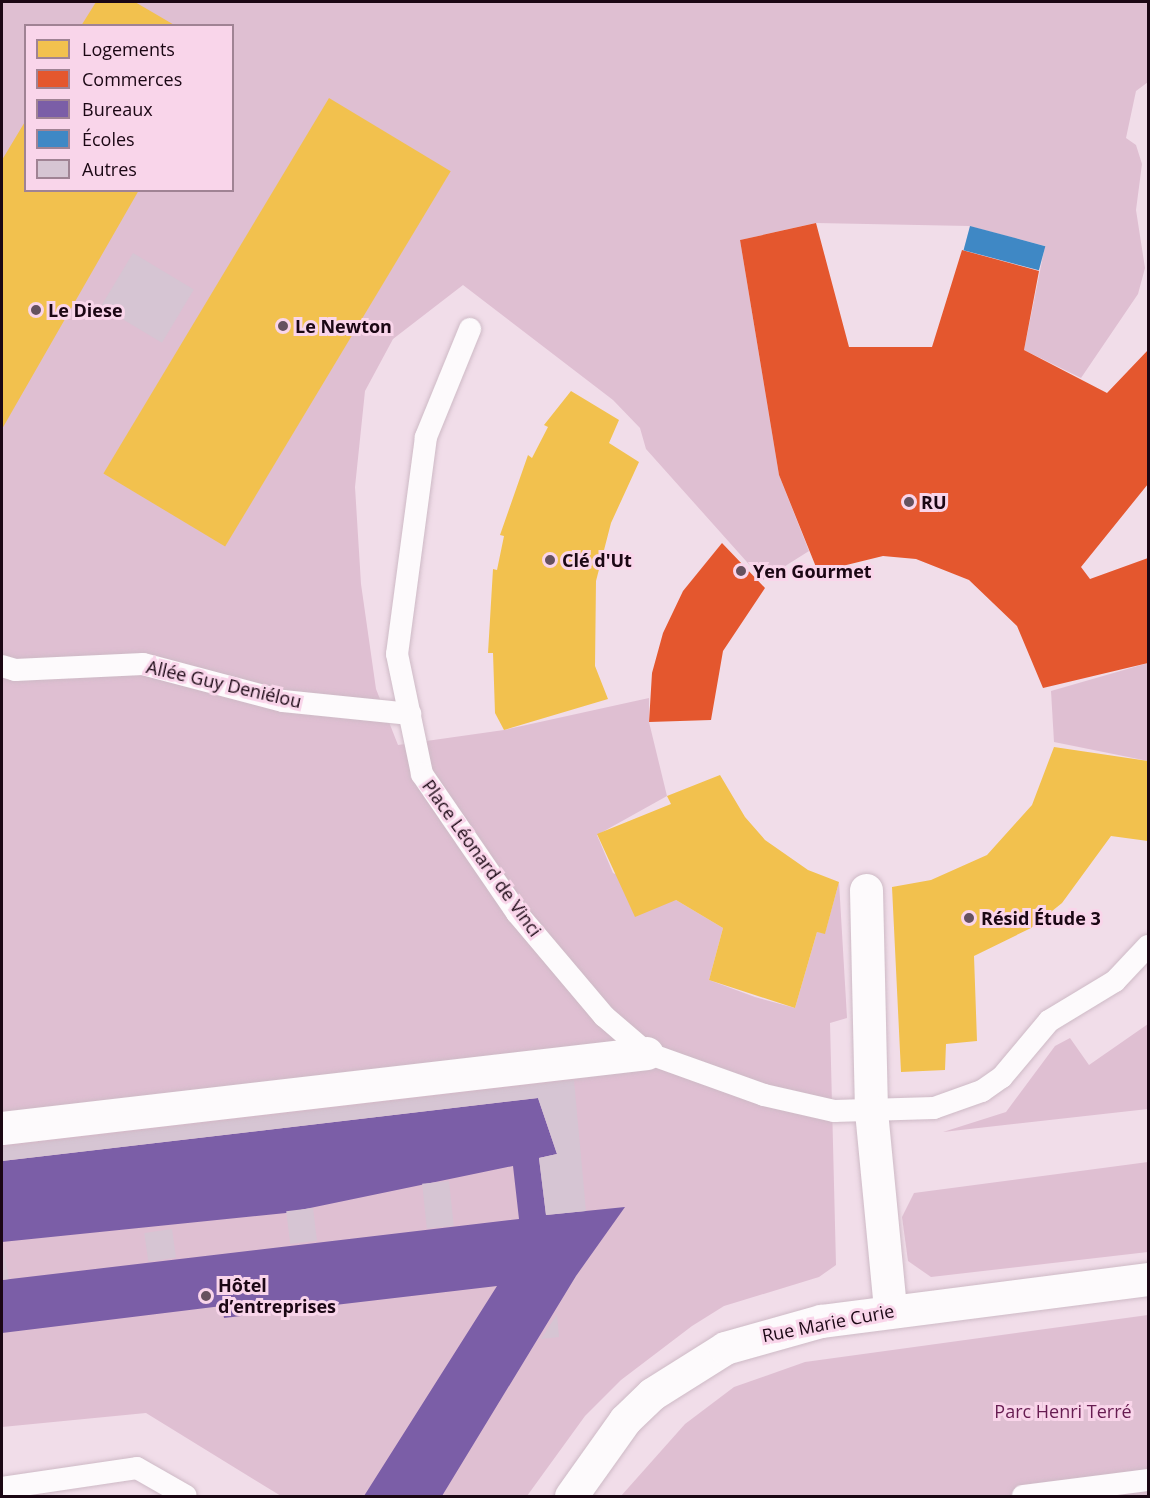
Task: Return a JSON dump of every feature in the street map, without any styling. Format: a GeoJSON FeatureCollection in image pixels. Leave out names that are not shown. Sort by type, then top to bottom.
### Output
{"type":"FeatureCollection","features":[{"type":"Feature","properties":{"kind":"street"},"geometry":{"type":"LineString","coordinates":[[866,890],[872,1111],[890,1310]]}},
{"type":"Feature","properties":{"kind":"street"},"geometry":{"type":"LineString","coordinates":[[2,1128],[647,1053]]}},
{"type":"Feature","properties":{"kind":"street","name":"Rue Marie Curie"},"geometry":{"type":"LineString","coordinates":[[571,1497],[625,1420],[686,1370],[773,1330],[890,1310],[1149,1279]]}},
{"type":"Feature","properties":{"kind":"lane","name":"Place Léonard de Vinci"},"geometry":{"type":"LineString","coordinates":[[470,329],[426,438],[397,654],[422,774],[517,913],[604,1016],[647,1053],[764,1095],[834,1111],[934,1108],[982,1091],[1002,1077],[1049,1021],[1115,981],[1149,946]]}},
{"type":"Feature","properties":{"kind":"lane","name":"Allée Guy Deniélou"},"geometry":{"type":"LineString","coordinates":[[2,666],[143,664],[283,701],[410,714]]}},
{"type":"Feature","properties":{"kind":"lane"},"geometry":{"type":"LineString","coordinates":[[2,1488],[137,1467],[186,1497]]}},
{"type":"Feature","properties":{"kind":"lane"},"geometry":{"type":"LineString","coordinates":[[1023,1497],[1149,1480]]}},
{"type":"Feature","properties":{"kind":"green space"},"geometry":{"type":"Polygon","coordinates":[[[2,2],[1148,2],[1148,82],[1136,91],[1126,138],[1136,145],[1142,164],[1136,210],[1145,268],[1138,294],[1081,378],[1024,350],[1045,246],[969,226],[816,223],[740,240],[779,475],[809,551],[763,580],[646,449],[640,428],[613,400],[463,285],[393,339],[365,391],[355,487],[361,584],[376,689],[398,745],[504,730],[649,698],[649,722],[667,796],[597,835],[613,873],[676,900],[723,928],[709,980],[755,997],[795,1008],[817,932],[825,933],[839,882],[847,1018],[830,1023],[836,1265],[819,1277],[724,1306],[692,1326],[621,1380],[585,1416],[527,1496],[281,1496],[146,1413],[2,1427],[2,2]]]}},
{"type":"Feature","properties":{"kind":"green space"},"geometry":{"type":"Polygon","coordinates":[[[1148,663],[1148,761],[1054,742],[1051,691],[1148,663]]]}},
{"type":"Feature","properties":{"kind":"green space"},"geometry":{"type":"Polygon","coordinates":[[[1148,1024],[1148,1109],[943,1132],[1006,1112],[1055,1046],[1070,1038],[1089,1065],[1148,1024]]]}},
{"type":"Feature","properties":{"kind":"green space"},"geometry":{"type":"Polygon","coordinates":[[[1148,1162],[1148,1252],[931,1277],[908,1261],[902,1217],[914,1193],[1148,1162]]]}},
{"type":"Feature","properties":{"kind":"green space","name":"Parc Henri Terré"},"geometry":{"type":"Polygon","coordinates":[[[1148,1315],[1148,1496],[621,1496],[685,1424],[734,1387],[805,1362],[1148,1315]]]}},
{"type":"Feature","properties":{"kind":"building: Logements"},"geometry":{"type":"Polygon","coordinates":[[[96,2],[135,2],[173,24],[82,24],[96,2]]]}},
{"type":"Feature","properties":{"kind":"building: Logements","name":"Le Newton"},"geometry":{"type":"Polygon","coordinates":[[[329,98],[451,171],[225,547],[103,473],[329,98]]]}},
{"type":"Feature","properties":{"kind":"building: Logements","name":"Le Diese"},"geometry":{"type":"Polygon","coordinates":[[[24,123],[24,192],[138,192],[2,429],[2,160],[24,123]]]}},
{"type":"Feature","properties":{"kind":"building: Logements","name":"Clé d'Ut"},"geometry":{"type":"Polygon","coordinates":[[[571,391],[619,420],[609,443],[639,462],[611,523],[596,581],[595,666],[608,699],[504,730],[495,713],[493,653],[488,653],[493,569],[497,570],[504,536],[500,535],[528,455],[532,458],[548,427],[544,425],[571,391]]]}},
{"type":"Feature","properties":{"kind":"building: Logements","name":"Résid Étude 3"},"geometry":{"type":"Polygon","coordinates":[[[1054,747],[1148,761],[1148,841],[1111,836],[1062,903],[1031,928],[974,956],[977,1041],[946,1044],[945,1070],[901,1072],[892,887],[931,880],[987,855],[1032,805],[1054,747]]]}},
{"type":"Feature","properties":{"kind":"building: Logements"},"geometry":{"type":"Polygon","coordinates":[[[720,775],[745,817],[765,840],[808,870],[839,882],[825,934],[817,932],[795,1008],[709,980],[723,928],[676,900],[635,917],[597,834],[671,804],[667,796],[720,775]]]}},
{"type":"Feature","properties":{"kind":"building: Commerces"},"geometry":{"type":"Polygon","coordinates":[[[816,223],[849,347],[932,347],[962,250],[1039,271],[1024,350],[1107,393],[1148,350],[1148,484],[1081,567],[1090,579],[1148,558],[1148,663],[1043,688],[1017,626],[969,580],[916,559],[883,556],[818,572],[779,475],[740,240],[816,223]]]}},
{"type":"Feature","properties":{"kind":"building: Commerces"},"geometry":{"type":"Polygon","coordinates":[[[722,543],[765,588],[723,651],[711,720],[649,722],[652,673],[663,633],[683,591],[722,543]]]}},
{"type":"Feature","properties":{"kind":"building: Bureaux","name":"Hôtel d’entreprises"},"geometry":{"type":"Polygon","coordinates":[[[538,1098],[557,1154],[539,1158],[546,1215],[625,1207],[576,1276],[442,1496],[364,1496],[497,1286],[224,1318],[222,1306],[2,1333],[2,1280],[519,1219],[513,1166],[286,1213],[2,1242],[2,1161],[538,1098]]]}},
{"type":"Feature","properties":{"kind":"building: Écoles"},"geometry":{"type":"Polygon","coordinates":[[[970,226],[1045,246],[1039,270],[964,250],[970,226]]]}},
{"type":"Feature","properties":{"kind":"building: Autres"},"geometry":{"type":"Polygon","coordinates":[[[133,253],[194,290],[162,343],[101,306],[133,253]]]}},
{"type":"Feature","properties":{"kind":"building: Autres"},"geometry":{"type":"Polygon","coordinates":[[[574,1080],[586,1211],[546,1215],[539,1158],[557,1154],[538,1098],[2,1161],[2,1147],[574,1080]]]}},
{"type":"Feature","properties":{"kind":"building: Autres"},"geometry":{"type":"Polygon","coordinates":[[[449,1181],[454,1226],[427,1229],[422,1184],[449,1181]]]}},
{"type":"Feature","properties":{"kind":"building: Autres"},"geometry":{"type":"Polygon","coordinates":[[[313,1208],[317,1241],[290,1244],[286,1211],[313,1208]]]}},
{"type":"Feature","properties":{"kind":"building: Autres"},"geometry":{"type":"Polygon","coordinates":[[[172,1229],[176,1258],[148,1262],[144,1233],[172,1229]]]}},
{"type":"Feature","properties":{"kind":"building: Autres"},"geometry":{"type":"Polygon","coordinates":[[[2,1242],[9,1279],[2,1280],[2,1242]]]}},
{"type":"Feature","properties":{"kind":"building: Autres"},"geometry":{"type":"Polygon","coordinates":[[[557,1314],[559,1337],[541,1339],[557,1314]]]}},
{"type":"Feature","properties":{"kind":"place","name":"Le Diese"},"geometry":{"type":"Point","coordinates":[36,310]}},
{"type":"Feature","properties":{"kind":"place","name":"Le Newton"},"geometry":{"type":"Point","coordinates":[283,326]}},
{"type":"Feature","properties":{"kind":"place","name":"RU"},"geometry":{"type":"Point","coordinates":[909,502]}},
{"type":"Feature","properties":{"kind":"place","name":"Clé d'Ut"},"geometry":{"type":"Point","coordinates":[550,560]}},
{"type":"Feature","properties":{"kind":"place","name":"Yen Gourmet"},"geometry":{"type":"Point","coordinates":[741,571]}},
{"type":"Feature","properties":{"kind":"place","name":"Résid Étude 3"},"geometry":{"type":"Point","coordinates":[969,918]}},
{"type":"Feature","properties":{"kind":"place","name":"Hôtel d’entreprises"},"geometry":{"type":"Point","coordinates":[206,1296]}}]}
